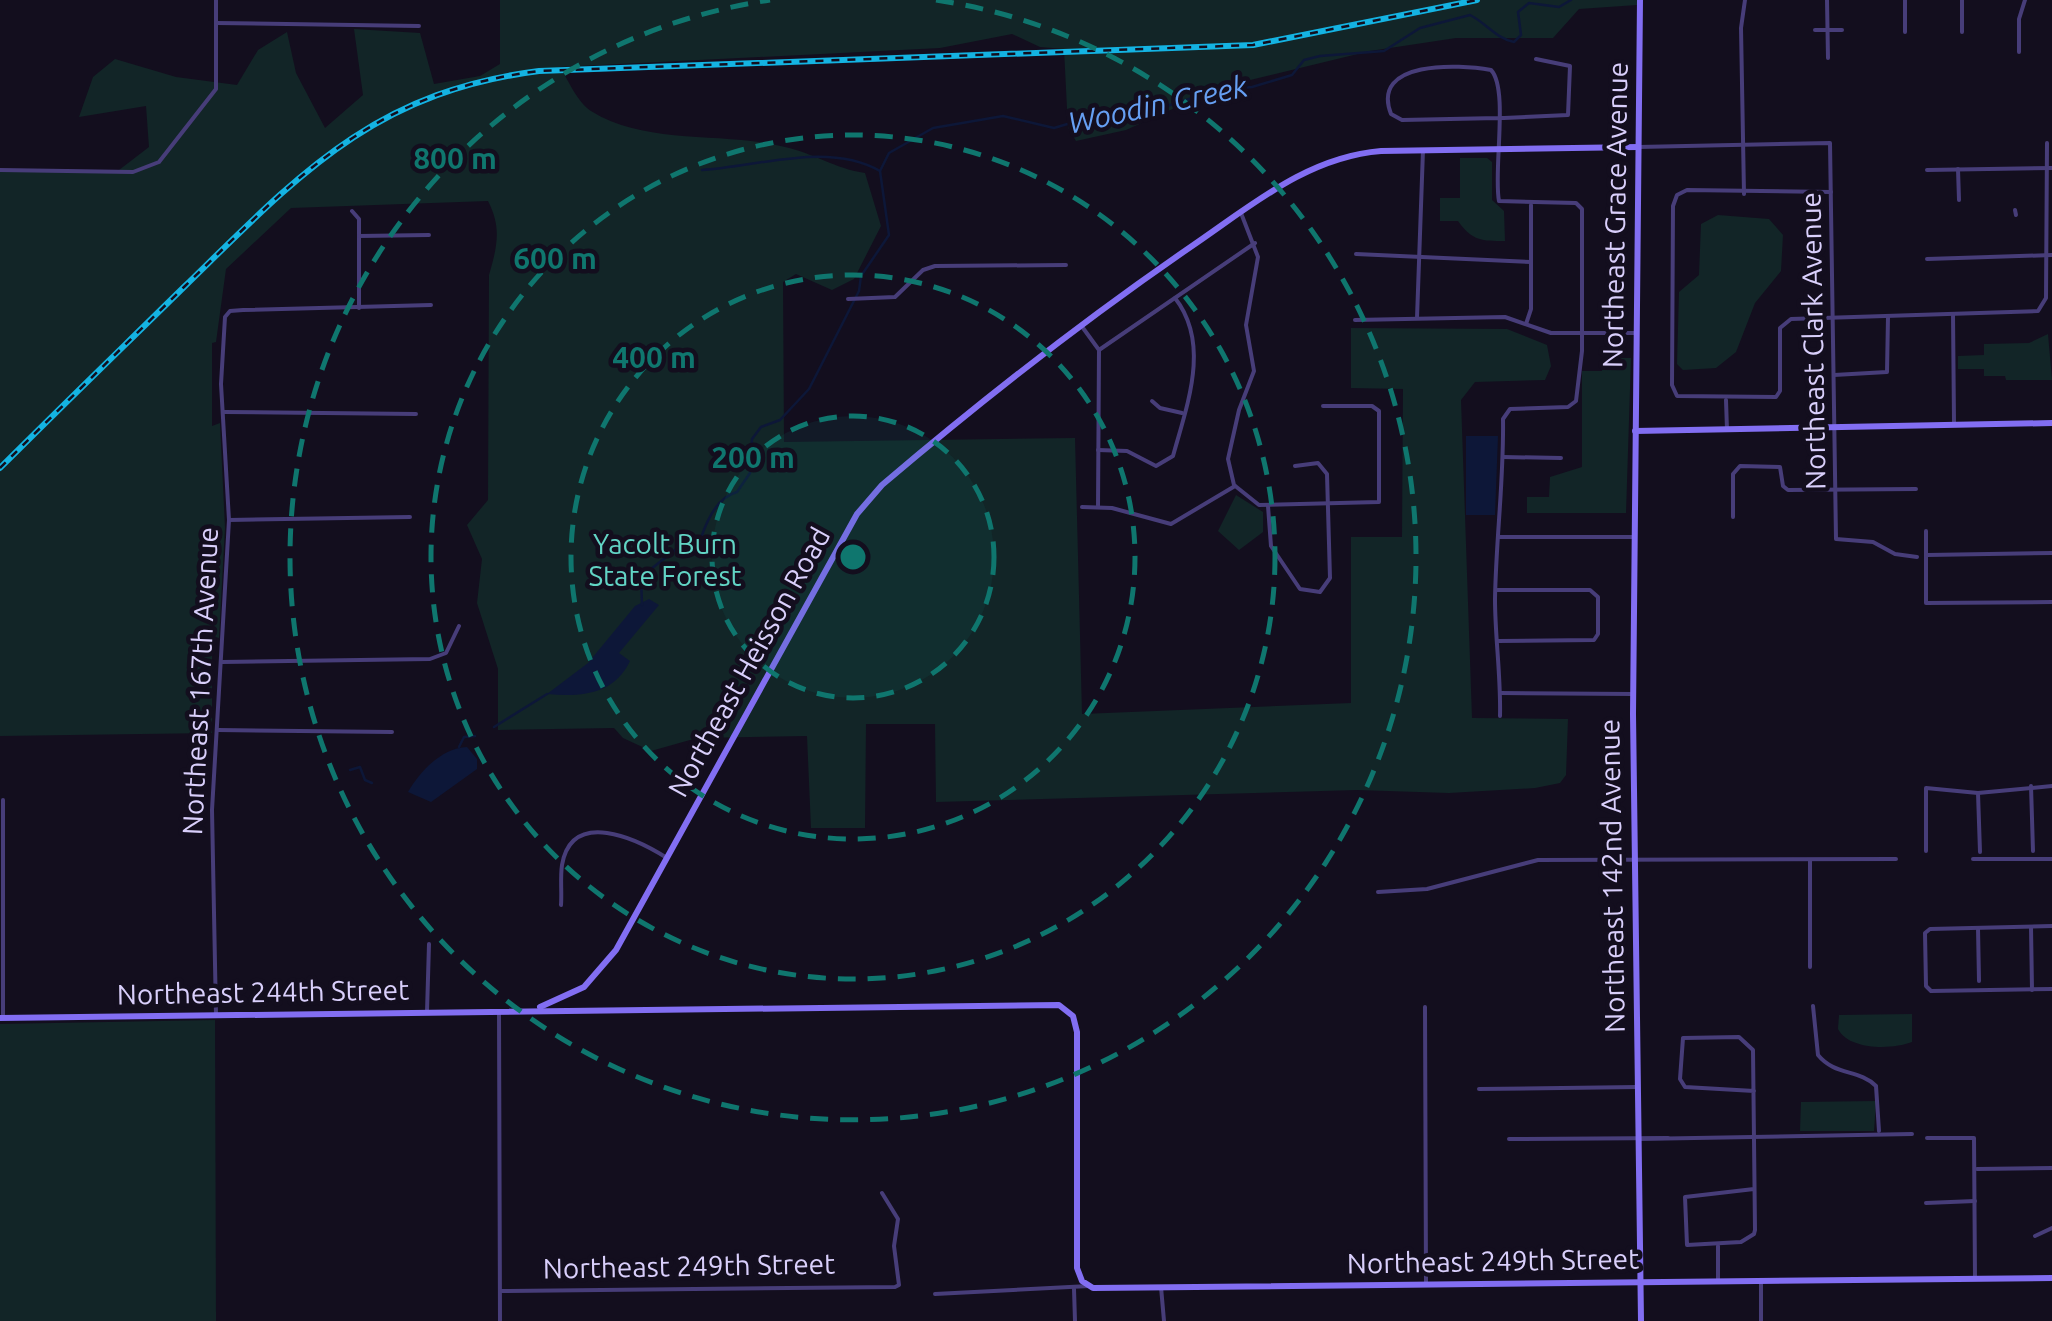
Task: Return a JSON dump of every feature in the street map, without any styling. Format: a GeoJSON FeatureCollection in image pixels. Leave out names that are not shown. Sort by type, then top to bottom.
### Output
{"type":"FeatureCollection","features":[{"type":"Feature","properties":{"kind":"street"},"geometry":{"type":"LineString","coordinates":[[0,170],[142,171],[164,158],[216,90],[216,0]]}},
{"type":"Feature","properties":{"kind":"street","name":"Northeast Grace Avenue"},"geometry":{"type":"LineString","coordinates":[[1635,431],[1640,0]]}},
{"type":"Feature","properties":{"kind":"street"},"geometry":{"type":"LineString","coordinates":[[1744,0],[1744,194]]}},
{"type":"Feature","properties":{"kind":"street"},"geometry":{"type":"LineString","coordinates":[[1827,0],[1828,58]]}},
{"type":"Feature","properties":{"kind":"street"},"geometry":{"type":"LineString","coordinates":[[1905,0],[1905,32]]}},
{"type":"Feature","properties":{"kind":"street"},"geometry":{"type":"LineString","coordinates":[[1962,0],[1962,32]]}},
{"type":"Feature","properties":{"kind":"street"},"geometry":{"type":"LineString","coordinates":[[2019,52],[2019,19],[2026,0]]}},
{"type":"Feature","properties":{"kind":"street"},"geometry":{"type":"LineString","coordinates":[[216,23],[419,26]]}},
{"type":"Feature","properties":{"kind":"street"},"geometry":{"type":"LineString","coordinates":[[1814,30],[1842,30]]}},
{"type":"Feature","properties":{"kind":"street"},"geometry":{"type":"LineString","coordinates":[[1500,716],[1496,590],[1506,411],[1573,405],[1582,332],[1580,205],[1500,201],[1497,150],[1498,118],[1498,83],[1486,68],[1403,73],[1389,90],[1388,106],[1394,117],[1498,118],[1568,115],[1570,66],[1536,59]]}},
{"type":"Feature","properties":{"kind":"street","name":"Northeast Clark Avenue"},"geometry":{"type":"LineString","coordinates":[[1743,144],[1830,143],[1836,539],[1872,542],[1895,554],[1917,556]]}},
{"type":"Feature","properties":{"kind":"street"},"geometry":{"type":"LineString","coordinates":[[1638,147],[1743,144]]}},
{"type":"Feature","properties":{"kind":"street"},"geometry":{"type":"LineString","coordinates":[[1830,192],[1744,194],[1687,190],[1677,195],[1673,212],[1675,394],[1726,398],[1778,396],[1783,322],[2038,311],[2046,298],[2049,256],[2047,144]]}},
{"type":"Feature","properties":{"kind":"street","name":"Northeast Heisson Road"},"geometry":{"type":"LineString","coordinates":[[524,1011],[568,997],[605,966],[857,514],[882,485],[1080,324],[1284,183],[1343,157],[1422,150],[1638,147]]}},
{"type":"Feature","properties":{"kind":"street"},"geometry":{"type":"LineString","coordinates":[[1418,318],[1422,150]]}},
{"type":"Feature","properties":{"kind":"street"},"geometry":{"type":"LineString","coordinates":[[1927,170],[2049,168]]}},
{"type":"Feature","properties":{"kind":"street"},"geometry":{"type":"LineString","coordinates":[[1958,169],[1959,200]]}},
{"type":"Feature","properties":{"kind":"street"},"geometry":{"type":"LineString","coordinates":[[1526,324],[1531,311],[1531,204]]}},
{"type":"Feature","properties":{"kind":"street"},"geometry":{"type":"LineString","coordinates":[[352,210],[359,219],[359,308],[432,305]]}},
{"type":"Feature","properties":{"kind":"street"},"geometry":{"type":"LineString","coordinates":[[1240,214],[1258,257],[1246,324],[1254,371],[1239,410],[1228,459],[1235,486],[1253,502],[1268,506],[1374,505],[1380,500],[1380,414],[1372,406],[1323,406]]}},
{"type":"Feature","properties":{"kind":"street"},"geometry":{"type":"LineString","coordinates":[[359,236],[429,235]]}},
{"type":"Feature","properties":{"kind":"street"},"geometry":{"type":"LineString","coordinates":[[1100,350],[1255,243]]}},
{"type":"Feature","properties":{"kind":"street"},"geometry":{"type":"LineString","coordinates":[[1356,254],[1531,262]]}},
{"type":"Feature","properties":{"kind":"street"},"geometry":{"type":"LineString","coordinates":[[1926,259],[2049,256]]}},
{"type":"Feature","properties":{"kind":"street"},"geometry":{"type":"LineString","coordinates":[[848,299],[895,297],[923,270],[935,266],[1066,265]]}},
{"type":"Feature","properties":{"kind":"street"},"geometry":{"type":"LineString","coordinates":[[1098,450],[1127,450],[1146,464],[1160,466],[1171,458],[1197,351],[1191,322],[1175,298]]}},
{"type":"Feature","properties":{"kind":"street","name":"Northeast 167th Avenue"},"geometry":{"type":"LineString","coordinates":[[216,1015],[212,810],[228,520],[222,350],[225,317],[230,311],[359,308]]}},
{"type":"Feature","properties":{"kind":"street"},"geometry":{"type":"LineString","coordinates":[[1954,314],[1954,422]]}},
{"type":"Feature","properties":{"kind":"street"},"geometry":{"type":"LineString","coordinates":[[1834,375],[1887,372],[1888,317]]}},
{"type":"Feature","properties":{"kind":"street"},"geometry":{"type":"LineString","coordinates":[[1355,320],[1505,318],[1551,333],[1636,334]]}},
{"type":"Feature","properties":{"kind":"street"},"geometry":{"type":"LineString","coordinates":[[1080,324],[1100,350],[1098,507]]}},
{"type":"Feature","properties":{"kind":"street"},"geometry":{"type":"LineString","coordinates":[[1726,398],[1727,430]]}},
{"type":"Feature","properties":{"kind":"street"},"geometry":{"type":"LineString","coordinates":[[1152,401],[1160,408],[1182,413]]}},
{"type":"Feature","properties":{"kind":"street"},"geometry":{"type":"LineString","coordinates":[[224,412],[416,414]]}},
{"type":"Feature","properties":{"kind":"street"},"geometry":{"type":"LineString","coordinates":[[1635,431],[1835,429],[1954,422],[2052,424]]}},
{"type":"Feature","properties":{"kind":"street","name":"Northeast 142nd Avenue"},"geometry":{"type":"LineString","coordinates":[[1635,431],[1633,694],[1640,1321]]}},
{"type":"Feature","properties":{"kind":"street"},"geometry":{"type":"LineString","coordinates":[[1504,457],[1561,458]]}},
{"type":"Feature","properties":{"kind":"street"},"geometry":{"type":"LineString","coordinates":[[1268,506],[1271,546],[1300,589],[1313,594],[1323,590],[1330,578],[1326,468],[1314,462],[1295,466]]}},
{"type":"Feature","properties":{"kind":"street"},"geometry":{"type":"LineString","coordinates":[[1734,517],[1735,468],[1780,467],[1784,488],[1916,488]]}},
{"type":"Feature","properties":{"kind":"street"},"geometry":{"type":"LineString","coordinates":[[1082,507],[1098,507],[1171,524],[1235,486]]}},
{"type":"Feature","properties":{"kind":"street"},"geometry":{"type":"LineString","coordinates":[[228,520],[410,517]]}},
{"type":"Feature","properties":{"kind":"street"},"geometry":{"type":"LineString","coordinates":[[1926,530],[1926,604],[2052,602]]}},
{"type":"Feature","properties":{"kind":"street"},"geometry":{"type":"LineString","coordinates":[[1498,537],[1634,537]]}},
{"type":"Feature","properties":{"kind":"street"},"geometry":{"type":"LineString","coordinates":[[1926,555],[2052,553]]}},
{"type":"Feature","properties":{"kind":"street"},"geometry":{"type":"LineString","coordinates":[[1496,590],[1596,593],[1595,638],[1498,641]]}},
{"type":"Feature","properties":{"kind":"street"},"geometry":{"type":"LineString","coordinates":[[222,662],[430,659],[446,653],[459,626]]}},
{"type":"Feature","properties":{"kind":"street"},"geometry":{"type":"LineString","coordinates":[[1500,692],[1633,694]]}},
{"type":"Feature","properties":{"kind":"street"},"geometry":{"type":"LineString","coordinates":[[218,730],[392,732]]}},
{"type":"Feature","properties":{"kind":"street"},"geometry":{"type":"LineString","coordinates":[[2032,786],[2033,851]]}},
{"type":"Feature","properties":{"kind":"street"},"geometry":{"type":"LineString","coordinates":[[1926,851],[1926,788],[1978,792],[2052,786]]}},
{"type":"Feature","properties":{"kind":"street"},"geometry":{"type":"LineString","coordinates":[[1978,792],[1980,852]]}},
{"type":"Feature","properties":{"kind":"street"},"geometry":{"type":"LineString","coordinates":[[1,1018],[4,800]]}},
{"type":"Feature","properties":{"kind":"street"},"geometry":{"type":"LineString","coordinates":[[562,904],[566,853],[584,834],[606,832],[647,846],[666,858]]}},
{"type":"Feature","properties":{"kind":"street"},"geometry":{"type":"LineString","coordinates":[[1378,892],[1428,889],[1538,860],[1896,859]]}},
{"type":"Feature","properties":{"kind":"street"},"geometry":{"type":"LineString","coordinates":[[1972,860],[2052,859]]}},
{"type":"Feature","properties":{"kind":"street"},"geometry":{"type":"LineString","coordinates":[[1810,860],[1810,967]]}},
{"type":"Feature","properties":{"kind":"street"},"geometry":{"type":"LineString","coordinates":[[2052,926],[1925,933],[1927,988],[2052,990]]}},
{"type":"Feature","properties":{"kind":"street"},"geometry":{"type":"LineString","coordinates":[[2031,927],[2032,990]]}},
{"type":"Feature","properties":{"kind":"street"},"geometry":{"type":"LineString","coordinates":[[1978,928],[1979,981]]}},
{"type":"Feature","properties":{"kind":"street"},"geometry":{"type":"LineString","coordinates":[[427,1012],[429,944]]}},
{"type":"Feature","properties":{"kind":"street"},"geometry":{"type":"LineString","coordinates":[[568,997],[583,1010]]}},
{"type":"Feature","properties":{"kind":"street"},"geometry":{"type":"LineString","coordinates":[[524,1011],[1059,1005],[1069,1010],[1077,1032],[1078,1268],[1089,1286]]}},
{"type":"Feature","properties":{"kind":"street"},"geometry":{"type":"LineString","coordinates":[[1813,1006],[1814,1043],[1825,1064],[1836,1072],[1867,1078],[1876,1086],[1880,1133]]}},
{"type":"Feature","properties":{"kind":"street"},"geometry":{"type":"LineString","coordinates":[[1424,1007],[1426,1284]]}},
{"type":"Feature","properties":{"kind":"street","name":"Northeast 244th Street"},"geometry":{"type":"LineString","coordinates":[[1,1018],[524,1011]]}},
{"type":"Feature","properties":{"kind":"street"},"geometry":{"type":"LineString","coordinates":[[499,1012],[500,1321]]}},
{"type":"Feature","properties":{"kind":"street"},"geometry":{"type":"LineString","coordinates":[[1754,1091],[1691,1089],[1683,1085],[1684,1038],[1739,1037],[1748,1042],[1753,1050],[1754,1091],[1754,1189],[1752,1237],[1718,1245],[1689,1246],[1685,1240],[1685,1197],[1754,1189]]}},
{"type":"Feature","properties":{"kind":"street"},"geometry":{"type":"LineString","coordinates":[[1479,1088],[1637,1087]]}},
{"type":"Feature","properties":{"kind":"street"},"geometry":{"type":"LineString","coordinates":[[1509,1138],[1721,1140],[1754,1135],[1912,1134]]}},
{"type":"Feature","properties":{"kind":"street"},"geometry":{"type":"LineString","coordinates":[[1927,1138],[1974,1138],[1975,1278]]}},
{"type":"Feature","properties":{"kind":"street"},"geometry":{"type":"LineString","coordinates":[[1974,1170],[2052,1168]]}},
{"type":"Feature","properties":{"kind":"street","name":"Northeast 249th Street"},"geometry":{"type":"LineString","coordinates":[[501,1291],[895,1287],[899,1285],[894,1246],[898,1219],[882,1193]]}},
{"type":"Feature","properties":{"kind":"street"},"geometry":{"type":"LineString","coordinates":[[1926,1202],[1975,1202]]}},
{"type":"Feature","properties":{"kind":"street"},"geometry":{"type":"LineString","coordinates":[[2035,1236],[2052,1228]]}},
{"type":"Feature","properties":{"kind":"street"},"geometry":{"type":"LineString","coordinates":[[1718,1245],[1718,1282]]}},
{"type":"Feature","properties":{"kind":"street","name":"Northeast 249th Street"},"geometry":{"type":"LineString","coordinates":[[934,1294],[1089,1286],[2052,1278]]}},
{"type":"Feature","properties":{"kind":"street"},"geometry":{"type":"LineString","coordinates":[[1760,1281],[1761,1321]]}},
{"type":"Feature","properties":{"kind":"street"},"geometry":{"type":"LineString","coordinates":[[1074,1288],[1075,1321]]}},
{"type":"Feature","properties":{"kind":"street"},"geometry":{"type":"LineString","coordinates":[[1161,1288],[1164,1321]]}},
{"type":"Feature","properties":{"kind":"green space","name":"Yacolt Burn State Forest"},"geometry":{"type":"Polygon","coordinates":[[[500,0],[1637,0],[1637,5],[1579,9],[1553,38],[1456,38],[1370,51],[1221,87],[1126,130],[1076,141],[1068,128],[1064,49],[1040,47],[1012,34],[940,48],[560,67],[586,107],[613,122],[660,134],[761,142],[865,173],[881,226],[854,279],[832,290],[796,274],[783,282],[784,442],[1075,438],[1082,714],[1351,703],[1351,537],[1402,537],[1403,389],[1351,388],[1351,328],[1507,329],[1547,345],[1551,366],[1545,380],[1475,382],[1461,400],[1472,718],[1568,719],[1566,775],[1560,783],[1535,788],[1449,793],[1357,790],[936,802],[935,724],[866,724],[865,828],[811,828],[807,736],[697,738],[651,751],[623,738],[614,728],[498,730],[498,669],[477,603],[482,559],[467,525],[488,500],[489,275],[497,238],[488,201],[291,208],[226,269],[216,342],[212,343],[212,426],[220,423],[225,528],[219,638],[212,636],[212,733],[0,736],[0,172],[119,170],[149,147],[146,106],[79,117],[93,77],[115,59],[176,77],[237,85],[258,50],[287,32],[296,73],[325,128],[363,95],[354,29],[420,33],[434,84],[480,76],[500,64],[500,0]]]}},
{"type":"Feature","properties":{"kind":"green space"},"geometry":{"type":"Polygon","coordinates":[[[1460,158],[1487,158],[1492,162],[1492,200],[1504,211],[1505,241],[1478,238],[1458,221],[1440,221],[1440,198],[1460,198],[1460,158]]]}},
{"type":"Feature","properties":{"kind":"green space"},"geometry":{"type":"Polygon","coordinates":[[[1718,215],[1769,219],[1783,235],[1781,271],[1755,303],[1736,352],[1716,368],[1683,370],[1677,364],[1679,292],[1699,275],[1701,224],[1718,215]]]}},
{"type":"Feature","properties":{"kind":"green space"},"geometry":{"type":"Polygon","coordinates":[[[2048,334],[2052,380],[2006,380],[2005,376],[1984,376],[1984,369],[1958,369],[1958,356],[1984,355],[1984,344],[2029,343],[2048,334]]]}},
{"type":"Feature","properties":{"kind":"green space"},"geometry":{"type":"Polygon","coordinates":[[[1603,358],[1631,358],[1626,513],[1527,513],[1527,497],[1549,497],[1550,477],[1582,467],[1582,371],[1602,371],[1603,358]]]}},
{"type":"Feature","properties":{"kind":"green space"},"geometry":{"type":"Polygon","coordinates":[[[1236,495],[1263,512],[1263,532],[1239,550],[1218,531],[1236,495]]]}},
{"type":"Feature","properties":{"kind":"green space"},"geometry":{"type":"Polygon","coordinates":[[[1912,1014],[1912,1042],[1903,1045],[1861,1044],[1843,1036],[1838,1029],[1839,1015],[1912,1014]]]}},
{"type":"Feature","properties":{"kind":"green space"},"geometry":{"type":"Polygon","coordinates":[[[215,1020],[216,1321],[0,1321],[0,1024],[215,1020]]]}},
{"type":"Feature","properties":{"kind":"green space"},"geometry":{"type":"Polygon","coordinates":[[[1876,1101],[1874,1131],[1800,1131],[1801,1102],[1876,1101]]]}},
{"type":"Feature","properties":{"kind":"water"},"geometry":{"type":"Polygon","coordinates":[[[1466,436],[1498,436],[1495,515],[1466,515],[1466,436]]]}},
{"type":"Feature","properties":{"kind":"water"},"geometry":{"type":"Polygon","coordinates":[[[649,599],[659,605],[619,653],[630,661],[615,681],[584,694],[547,694],[588,663],[635,606],[649,599]]]}},
{"type":"Feature","properties":{"kind":"water"},"geometry":{"type":"Polygon","coordinates":[[[467,747],[477,759],[477,769],[431,802],[408,792],[433,762],[467,747]]]}},
{"type":"Feature","properties":{"kind":"waterway","name":"Woodin Creek"},"geometry":{"type":"LineString","coordinates":[[642,605],[641,577],[690,538],[701,538],[714,510],[737,492],[750,473],[752,439],[761,427],[780,420],[809,389],[859,291],[861,276],[889,235],[880,171],[889,153],[933,128],[1003,116],[1054,128],[1084,119],[1151,111],[1218,90],[1252,87],[1292,75],[1304,60],[1384,51],[1420,28],[1470,15],[1514,42],[1521,35],[1518,12],[1529,3],[1559,7],[1571,0]]}},
{"type":"Feature","properties":{"kind":"waterway"},"geometry":{"type":"LineString","coordinates":[[702,170],[815,157],[860,162],[880,171]]}},
{"type":"Feature","properties":{"kind":"waterway","name":"Woodin Creek"},"geometry":{"type":"LineString","coordinates":[[494,727],[547,694]]}},
{"type":"Feature","properties":{"kind":"waterway","name":"Woodin Creek"},"geometry":{"type":"LineString","coordinates":[[459,747],[464,737],[475,736]]}},
{"type":"Feature","properties":{"kind":"waterway","name":"Woodin Creek"},"geometry":{"type":"LineString","coordinates":[[350,770],[360,767],[365,780],[372,783]]}},
{"type":"Feature","properties":{"kind":"railway"},"geometry":{"type":"LineString","coordinates":[[0,468],[302,176],[383,120],[429,98],[480,82],[539,71],[1253,45],[1477,0]]}}]}
